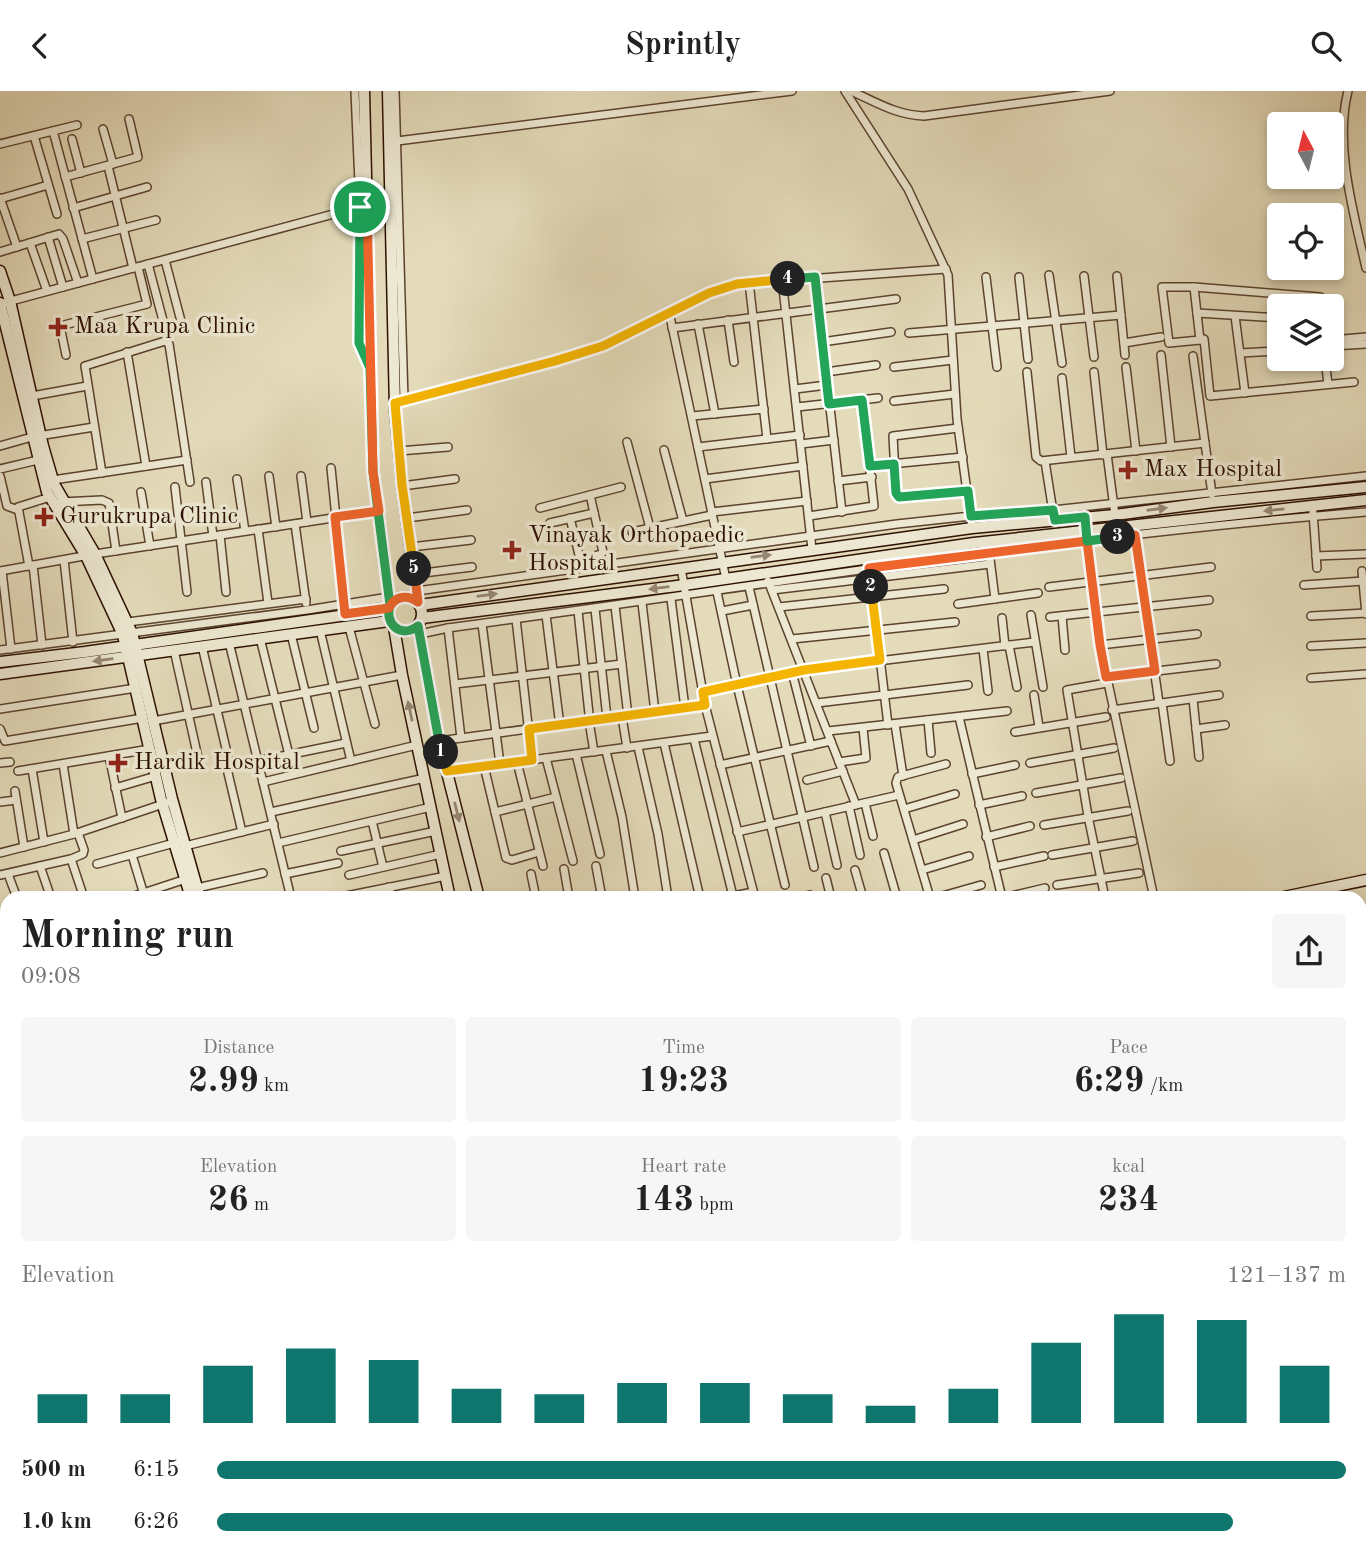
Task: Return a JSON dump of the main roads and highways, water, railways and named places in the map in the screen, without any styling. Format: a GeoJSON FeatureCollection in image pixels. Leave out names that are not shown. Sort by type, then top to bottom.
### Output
{"type":"FeatureCollection","features":[{"type":"Feature","properties":{"kind":"place","name":"Maa Krupa Clinic"},"geometry":{"type":"Point","coordinates":[58,327]}},
{"type":"Feature","properties":{"kind":"place","name":"Max Hospital"},"geometry":{"type":"Point","coordinates":[1128,470]}},
{"type":"Feature","properties":{"kind":"place","name":"Gurukrupa Clinic"},"geometry":{"type":"Point","coordinates":[44,517]}},
{"type":"Feature","properties":{"kind":"place","name":"Vinayak Orthopaedic Hospital"},"geometry":{"type":"Point","coordinates":[512,550]}},
{"type":"Feature","properties":{"kind":"place","name":"Hardik Hospital"},"geometry":{"type":"Point","coordinates":[118,763]}}]}
